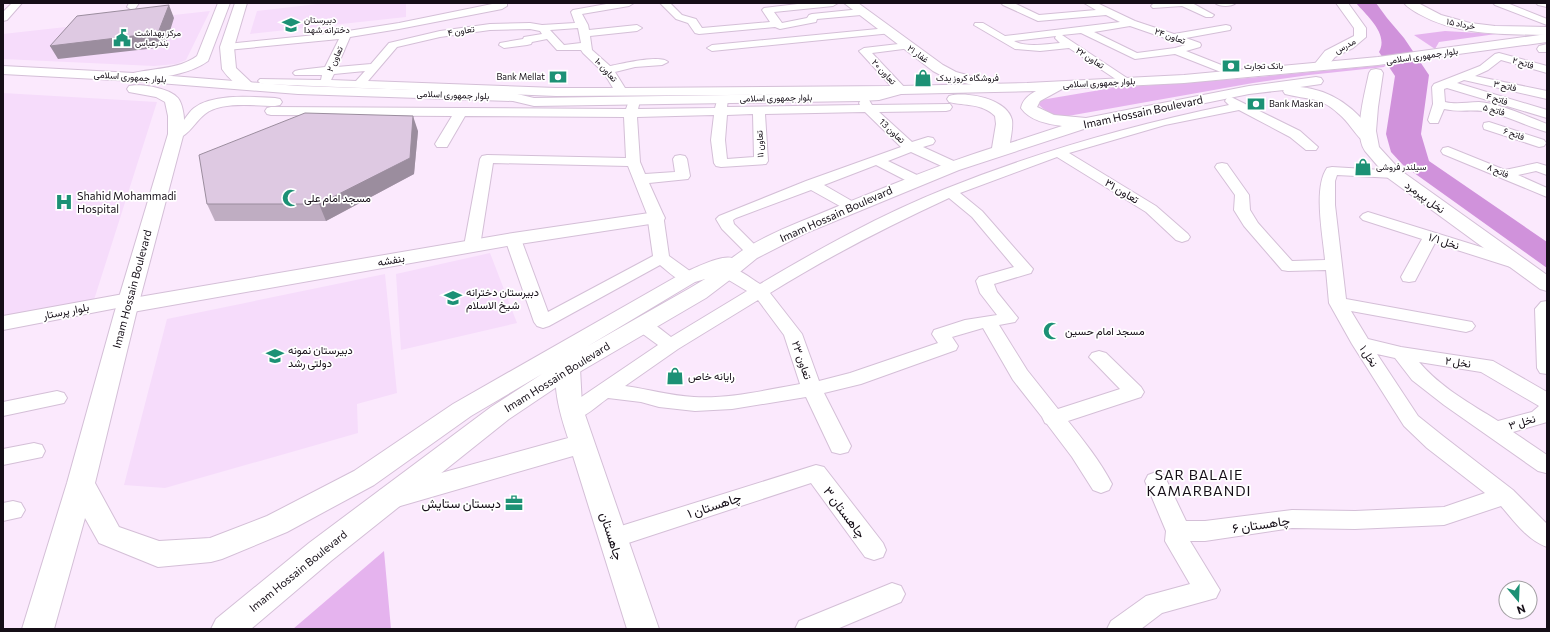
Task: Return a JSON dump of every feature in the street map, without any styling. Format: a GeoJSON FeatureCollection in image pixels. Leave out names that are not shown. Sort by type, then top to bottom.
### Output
{"type":"FeatureCollection","features":[{"type":"Feature","properties":{"kind":"main road"},"geometry":{"type":"LineString","coordinates":[[224,3],[197,71],[214,70],[228,52]]}},
{"type":"Feature","properties":{"kind":"main road"},"geometry":{"type":"LineString","coordinates":[[241,3],[228,52],[229,69],[248,86]]}},
{"type":"Feature","properties":{"kind":"main road","name":"غفار ۲۱"},"geometry":{"type":"LineString","coordinates":[[850,3],[938,68],[951,74],[995,87]]}},
{"type":"Feature","properties":{"kind":"main road","name":"مدرس"},"geometry":{"type":"LineString","coordinates":[[1320,66],[1330,54],[1360,37],[1360,28],[1342,3]]}},
{"type":"Feature","properties":{"kind":"main road","name":"۱۵ خرداد"},"geometry":{"type":"LineString","coordinates":[[1410,3],[1438,19],[1454,24],[1471,27],[1516,30],[1536,36],[1543,42]]}},
{"type":"Feature","properties":{"kind":"main road","name":"بلوار جمهوری اسلامی"},"geometry":{"type":"LineString","coordinates":[[1380,69],[1422,56],[1543,42]]}},
{"type":"Feature","properties":{"kind":"main road","name":"بلوار جمهوری اسلامی"},"geometry":{"type":"LineString","coordinates":[[3,70],[134,77],[298,90],[513,97],[534,102],[633,107],[865,102],[884,93],[901,90],[1184,79],[1240,90],[1320,66],[1380,69],[1438,66],[1499,56],[1543,42]]}},
{"type":"Feature","properties":{"kind":"main road"},"geometry":{"type":"LineString","coordinates":[[134,77],[172,71],[195,64],[203,58]]}},
{"type":"Feature","properties":{"kind":"main road"},"geometry":{"type":"LineString","coordinates":[[932,89],[938,81],[938,68]]}},
{"type":"Feature","properties":{"kind":"main road"},"geometry":{"type":"LineString","coordinates":[[1368,138],[1370,107],[1380,69]]}},
{"type":"Feature","properties":{"kind":"main road","name":"Imam Hossain Boulevard"},"geometry":{"type":"LineString","coordinates":[[227,629],[387,499],[500,413],[568,368],[698,293],[752,253],[799,229],[953,166],[1090,122],[1240,90],[1380,69]]}},
{"type":"Feature","properties":{"kind":"main road","name":"بلوار جمهوری اسلامی"},"geometry":{"type":"LineString","coordinates":[[3,82],[144,90],[160,93],[172,100],[175,108],[176,134]]}},
{"type":"Feature","properties":{"kind":"main road"},"geometry":{"type":"LineString","coordinates":[[1063,84],[1033,99],[1029,104],[1029,108],[1035,113],[1049,118],[1090,122]]}},
{"type":"Feature","properties":{"kind":"main road","name":"نخل پیرمرد"},"geometry":{"type":"LineString","coordinates":[[1240,90],[1296,91],[1326,98],[1347,111],[1368,138],[1371,148],[1394,174],[1547,285]]}},
{"type":"Feature","properties":{"kind":"main road"},"geometry":{"type":"LineString","coordinates":[[879,96],[911,104],[966,99],[980,102],[995,109],[1002,115],[1004,120],[1000,151]]}},
{"type":"Feature","properties":{"kind":"main road"},"geometry":{"type":"LineString","coordinates":[[176,134],[186,127],[199,111],[225,102],[488,109],[534,102]]}},
{"type":"Feature","properties":{"kind":"main road","name":"Imam Hossain Boulevard"},"geometry":{"type":"LineString","coordinates":[[38,629],[81,484],[127,307],[176,134]]}},
{"type":"Feature","properties":{"kind":"main road","name":"بنفشه"},"geometry":{"type":"LineString","coordinates":[[127,307],[513,239],[656,218]]}},
{"type":"Feature","properties":{"kind":"main road"},"geometry":{"type":"LineString","coordinates":[[81,484],[109,536],[158,554],[210,550],[277,524],[364,478],[462,410],[688,278],[752,253]]}},
{"type":"Feature","properties":{"kind":"main road","name":"بلوار پرستار"},"geometry":{"type":"LineString","coordinates":[[3,323],[127,307]]}},
{"type":"Feature","properties":{"kind":"main road","name":"بلوار پرستار"},"geometry":{"type":"LineString","coordinates":[[3,336],[127,307]]}},
{"type":"Feature","properties":{"kind":"main road","name":"چاهستان"},"geometry":{"type":"LineString","coordinates":[[568,368],[570,406],[572,413],[643,629]]}},
{"type":"Feature","properties":{"kind":"main road"},"geometry":{"type":"LineString","coordinates":[[387,499],[582,444]]}},
{"type":"Feature","properties":{"kind":"street"},"geometry":{"type":"LineString","coordinates":[[3,4],[8,3]]}},
{"type":"Feature","properties":{"kind":"street"},"geometry":{"type":"LineString","coordinates":[[3,18],[17,3]]}},
{"type":"Feature","properties":{"kind":"street","name":"تعاون ۱۰"},"geometry":{"type":"LineString","coordinates":[[620,92],[618,83],[587,51],[584,29],[573,7],[629,3]]}},
{"type":"Feature","properties":{"kind":"street"},"geometry":{"type":"LineString","coordinates":[[664,3],[679,17],[692,21],[699,31],[760,25],[777,24],[780,26],[812,20],[812,17],[861,12]]}},
{"type":"Feature","properties":{"kind":"street"},"geometry":{"type":"LineString","coordinates":[[777,24],[766,10],[833,3]]}},
{"type":"Feature","properties":{"kind":"street"},"geometry":{"type":"LineString","coordinates":[[1006,3],[1038,18],[1109,11]]}},
{"type":"Feature","properties":{"kind":"street"},"geometry":{"type":"LineString","coordinates":[[1025,12],[1090,3]]}},
{"type":"Feature","properties":{"kind":"street","name":"تعاون ۲۴"},"geometry":{"type":"LineString","coordinates":[[1090,3],[1131,23],[1196,45],[1176,51]]}},
{"type":"Feature","properties":{"kind":"street"},"geometry":{"type":"LineString","coordinates":[[1156,6],[1183,3],[1209,16]]}},
{"type":"Feature","properties":{"kind":"street"},"geometry":{"type":"LineString","coordinates":[[1220,3],[1231,3]]}},
{"type":"Feature","properties":{"kind":"street"},"geometry":{"type":"LineString","coordinates":[[1498,3],[1547,22]]}},
{"type":"Feature","properties":{"kind":"street"},"geometry":{"type":"LineString","coordinates":[[1541,3],[1547,4]]}},
{"type":"Feature","properties":{"kind":"street"},"geometry":{"type":"LineString","coordinates":[[228,52],[415,22],[505,13]]}},
{"type":"Feature","properties":{"kind":"street","name":"تعاون ۴"},"geometry":{"type":"LineString","coordinates":[[393,45],[469,29],[505,13],[530,26],[542,28],[637,28]]}},
{"type":"Feature","properties":{"kind":"street"},"geometry":{"type":"LineString","coordinates":[[1073,14],[1099,28]]}},
{"type":"Feature","properties":{"kind":"street"},"geometry":{"type":"LineString","coordinates":[[415,22],[440,34]]}},
{"type":"Feature","properties":{"kind":"street"},"geometry":{"type":"LineString","coordinates":[[1004,39],[1131,23]]}},
{"type":"Feature","properties":{"kind":"street"},"geometry":{"type":"LineString","coordinates":[[760,25],[772,42]]}},
{"type":"Feature","properties":{"kind":"street"},"geometry":{"type":"LineString","coordinates":[[979,25],[1016,46],[1040,48],[1070,45]]}},
{"type":"Feature","properties":{"kind":"street"},"geometry":{"type":"LineString","coordinates":[[359,85],[393,45],[382,28]]}},
{"type":"Feature","properties":{"kind":"street"},"geometry":{"type":"LineString","coordinates":[[542,28],[561,48],[587,46]]}},
{"type":"Feature","properties":{"kind":"street"},"geometry":{"type":"LineString","coordinates":[[1176,37],[1226,28]]}},
{"type":"Feature","properties":{"kind":"street"},"geometry":{"type":"LineString","coordinates":[[1083,30],[1135,56],[1176,51]]}},
{"type":"Feature","properties":{"kind":"street"},"geometry":{"type":"LineString","coordinates":[[712,48],[888,31]]}},
{"type":"Feature","properties":{"kind":"street","name":"تعاون ۲۲"},"geometry":{"type":"LineString","coordinates":[[1053,33],[1127,82]]}},
{"type":"Feature","properties":{"kind":"street","name":"تعاون ۲"},"geometry":{"type":"LineString","coordinates":[[323,83],[331,70],[346,34]]}},
{"type":"Feature","properties":{"kind":"street"},"geometry":{"type":"LineString","coordinates":[[504,45],[527,42],[528,39],[550,36]]}},
{"type":"Feature","properties":{"kind":"street","name":"تعاون ۲۰"},"geometry":{"type":"LineString","coordinates":[[901,90],[864,51],[907,46]]}},
{"type":"Feature","properties":{"kind":"street","name":"تعاون ۲۴"},"geometry":{"type":"LineString","coordinates":[[1176,51],[1240,90],[1311,147]]}},
{"type":"Feature","properties":{"kind":"street"},"geometry":{"type":"LineString","coordinates":[[1434,120],[1439,104],[1438,88],[1484,68],[1499,56]]}},
{"type":"Feature","properties":{"kind":"street","name":"فاتح ۲"},"geometry":{"type":"LineString","coordinates":[[1499,56],[1547,70]]}},
{"type":"Feature","properties":{"kind":"street"},"geometry":{"type":"LineString","coordinates":[[607,70],[635,64],[662,62]]}},
{"type":"Feature","properties":{"kind":"street"},"geometry":{"type":"LineString","coordinates":[[248,86],[289,74],[374,67]]}},
{"type":"Feature","properties":{"kind":"street","name":"فاتح ۳"},"geometry":{"type":"LineString","coordinates":[[1464,76],[1547,95]]}},
{"type":"Feature","properties":{"kind":"street"},"geometry":{"type":"LineString","coordinates":[[264,81],[556,92],[901,90]]}},
{"type":"Feature","properties":{"kind":"street","name":"فاتح ۴"},"geometry":{"type":"LineString","coordinates":[[1446,84],[1547,115]]}},
{"type":"Feature","properties":{"kind":"street"},"geometry":{"type":"LineString","coordinates":[[572,413],[671,345],[817,257],[882,223],[950,192],[1058,152],[1163,122],[1240,90]]}},
{"type":"Feature","properties":{"kind":"street"},"geometry":{"type":"LineString","coordinates":[[865,102],[946,107]]}},
{"type":"Feature","properties":{"kind":"street","name":"تعاون 13"},"geometry":{"type":"LineString","coordinates":[[865,102],[907,145],[953,166]]}},
{"type":"Feature","properties":{"kind":"street"},"geometry":{"type":"LineString","coordinates":[[722,105],[758,110],[795,104]]}},
{"type":"Feature","properties":{"kind":"street","name":"فاتح ۵"},"geometry":{"type":"LineString","coordinates":[[1439,104],[1456,108],[1479,106],[1498,110],[1547,128]]}},
{"type":"Feature","properties":{"kind":"street","name":"تعاون ۱۱"},"geometry":{"type":"LineString","coordinates":[[722,105],[718,140],[721,163],[761,161],[758,110]]}},
{"type":"Feature","properties":{"kind":"street"},"geometry":{"type":"LineString","coordinates":[[271,111],[460,112],[488,109],[633,107],[633,162],[656,218],[661,258],[688,278]]}},
{"type":"Feature","properties":{"kind":"street"},"geometry":{"type":"LineString","coordinates":[[442,144],[460,112]]}},
{"type":"Feature","properties":{"kind":"street"},"geometry":{"type":"LineString","coordinates":[[1530,122],[1547,115]]}},
{"type":"Feature","properties":{"kind":"street","name":"فاتح ۶"},"geometry":{"type":"LineString","coordinates":[[1489,126],[1543,154]]}},
{"type":"Feature","properties":{"kind":"street"},"geometry":{"type":"LineString","coordinates":[[752,253],[728,226],[724,219],[811,184],[928,141]]}},
{"type":"Feature","properties":{"kind":"street","name":"فاتح ۸"},"geometry":{"type":"LineString","coordinates":[[1448,151],[1547,193]]}},
{"type":"Feature","properties":{"kind":"street","name":"تعاون ۳۱"},"geometry":{"type":"LineString","coordinates":[[1058,152],[1151,209],[1182,237]]}},
{"type":"Feature","properties":{"kind":"street"},"geometry":{"type":"LineString","coordinates":[[1505,174],[1543,154]]}},
{"type":"Feature","properties":{"kind":"street"},"geometry":{"type":"LineString","coordinates":[[472,246],[487,159],[633,162]]}},
{"type":"Feature","properties":{"kind":"street"},"geometry":{"type":"LineString","coordinates":[[641,179],[683,176],[680,159]]}},
{"type":"Feature","properties":{"kind":"street"},"geometry":{"type":"LineString","coordinates":[[876,160],[916,180]]}},
{"type":"Feature","properties":{"kind":"street"},"geometry":{"type":"LineString","coordinates":[[1222,167],[1242,195],[1242,210],[1252,226],[1288,266],[1335,265]]}},
{"type":"Feature","properties":{"kind":"street","name":"نخل ۱"},"geometry":{"type":"LineString","coordinates":[[1394,174],[1332,171],[1328,181],[1338,303],[1361,344],[1411,421],[1435,442],[1505,496],[1533,526],[1547,537]]}},
{"type":"Feature","properties":{"kind":"street"},"geometry":{"type":"LineString","coordinates":[[811,184],[852,207]]}},
{"type":"Feature","properties":{"kind":"street"},"geometry":{"type":"LineString","coordinates":[[604,391],[641,395],[659,400],[695,404],[732,402],[812,389],[854,380],[949,346],[941,334],[965,326],[1009,318],[989,293],[985,281],[1025,269],[977,214],[950,192]]}},
{"type":"Feature","properties":{"kind":"street","name":"نخل ۱/۱"},"geometry":{"type":"LineString","coordinates":[[1368,217],[1520,265]]}},
{"type":"Feature","properties":{"kind":"street"},"geometry":{"type":"LineString","coordinates":[[1410,277],[1431,236]]}},
{"type":"Feature","properties":{"kind":"street"},"geometry":{"type":"LineString","coordinates":[[513,239],[543,322],[661,258]]}},
{"type":"Feature","properties":{"kind":"street","name":"تعاون ۲۳"},"geometry":{"type":"LineString","coordinates":[[728,272],[760,292],[793,334],[812,389],[840,446]]}},
{"type":"Feature","properties":{"kind":"street"},"geometry":{"type":"LineString","coordinates":[[1338,303],[1466,326]]}},
{"type":"Feature","properties":{"kind":"street"},"geometry":{"type":"LineString","coordinates":[[1547,306],[1544,309],[1547,368]]}},
{"type":"Feature","properties":{"kind":"street"},"geometry":{"type":"LineString","coordinates":[[988,322],[1020,375],[1052,418],[1080,451],[1101,484]]}},
{"type":"Feature","properties":{"kind":"street"},"geometry":{"type":"LineString","coordinates":[[642,325],[671,345]]}},
{"type":"Feature","properties":{"kind":"street","name":"نخل ۲"},"geometry":{"type":"LineString","coordinates":[[1361,344],[1401,353],[1486,366],[1547,401]]}},
{"type":"Feature","properties":{"kind":"street"},"geometry":{"type":"LineString","coordinates":[[1401,353],[1419,375],[1451,400],[1546,465]]}},
{"type":"Feature","properties":{"kind":"street"},"geometry":{"type":"LineString","coordinates":[[1052,418],[1134,392],[1099,357]]}},
{"type":"Feature","properties":{"kind":"street"},"geometry":{"type":"LineString","coordinates":[[3,409],[57,398]]}},
{"type":"Feature","properties":{"kind":"street","name":"نخل ۳"},"geometry":{"type":"LineString","coordinates":[[1494,430],[1539,417],[1547,410]]}},
{"type":"Feature","properties":{"kind":"street"},"geometry":{"type":"LineString","coordinates":[[3,457],[34,451]]}},
{"type":"Feature","properties":{"kind":"street","name":"چاهستان ۱"},"geometry":{"type":"LineString","coordinates":[[613,538],[816,473]]}},
{"type":"Feature","properties":{"kind":"street","name":"چاهستان ۳"},"geometry":{"type":"LineString","coordinates":[[816,473],[874,550]]}},
{"type":"Feature","properties":{"kind":"street"},"geometry":{"type":"LineString","coordinates":[[1120,629],[1155,604],[1207,590],[1177,542],[1178,532],[1156,481]]}},
{"type":"Feature","properties":{"kind":"street","name":"چاهستان ۶"},"geometry":{"type":"LineString","coordinates":[[1178,532],[1204,531],[1292,519],[1355,520],[1444,516],[1505,496]]}},
{"type":"Feature","properties":{"kind":"street"},"geometry":{"type":"LineString","coordinates":[[808,629],[892,594]]}},
{"type":"Feature","properties":{"kind":"shaded area","name":"دبیرستان دخترانه شهدا"},"geometry":{"type":"Polygon","coordinates":[[[326,3],[406,3],[406,17],[250,34],[257,11],[326,3]]]}},
{"type":"Feature","properties":{"kind":"shaded area"},"geometry":{"type":"Polygon","coordinates":[[[1356,3],[1376,3],[1404,38],[1429,75],[1421,134],[1429,161],[1547,242],[1547,268],[1403,165],[1391,152],[1386,134],[1395,76],[1379,52],[1381,39],[1379,32],[1371,19],[1356,3]]]}},
{"type":"Feature","properties":{"kind":"shaded area"},"geometry":{"type":"Polygon","coordinates":[[[210,11],[186,60],[176,64],[154,66],[3,59],[3,34],[210,11]]]}},
{"type":"Feature","properties":{"kind":"shaded area"},"geometry":{"type":"Polygon","coordinates":[[[1445,31],[1496,34],[1439,42],[1435,49],[1414,35],[1445,31]]]}},
{"type":"Feature","properties":{"kind":"shaded area"},"geometry":{"type":"Polygon","coordinates":[[[1386,65],[1384,67],[1253,83],[1068,116],[1052,114],[1039,105],[1041,100],[1112,88],[1236,79],[1386,65]]]}},
{"type":"Feature","properties":{"kind":"shaded area","name":"Shahid Mohammadi Hospital"},"geometry":{"type":"Polygon","coordinates":[[[3,93],[157,102],[93,303],[3,319],[3,93]]]}},
{"type":"Feature","properties":{"kind":"shaded area","name":"دبیرستان دخترانه شیخ الاسلام"},"geometry":{"type":"Polygon","coordinates":[[[490,253],[517,323],[401,350],[396,274],[490,253]]]}},
{"type":"Feature","properties":{"kind":"shaded area","name":"دبیرستان نمونه دولتی رشد"},"geometry":{"type":"Polygon","coordinates":[[[385,274],[397,393],[357,404],[358,433],[165,488],[124,485],[167,319],[385,274]]]}},
{"type":"Feature","properties":{"kind":"shaded area"},"geometry":{"type":"Polygon","coordinates":[[[384,551],[391,629],[293,629],[384,551]]]}},
{"type":"Feature","properties":{"kind":"building"},"geometry":{"type":"Polygon","coordinates":[[[169,5],[158,33],[50,46],[77,16],[169,5]]]}},
{"type":"Feature","properties":{"kind":"building","name":"مسجد امام علی"},"geometry":{"type":"Polygon","coordinates":[[[305,113],[413,116],[410,158],[319,204],[207,204],[199,155],[305,113]]]}},
{"type":"Feature","properties":{"kind":"place","name":"دبیرستان دخترانه شهدا"},"geometry":{"type":"Point","coordinates":[291,25]}},
{"type":"Feature","properties":{"kind":"place","name":"مرکز بهداشت بندرعباس"},"geometry":{"type":"Point","coordinates":[122,38]}},
{"type":"Feature","properties":{"kind":"place","name":"بانک تجارت"},"geometry":{"type":"Point","coordinates":[1231,66]}},
{"type":"Feature","properties":{"kind":"place","name":"Bank Mellat"},"geometry":{"type":"Point","coordinates":[558,77]}},
{"type":"Feature","properties":{"kind":"place","name":"فروشگاه کروز یدک"},"geometry":{"type":"Point","coordinates":[923,78]}},
{"type":"Feature","properties":{"kind":"place","name":"Bank Maskan"},"geometry":{"type":"Point","coordinates":[1256,104]}},
{"type":"Feature","properties":{"kind":"place","name":"سیلندر فروشی"},"geometry":{"type":"Point","coordinates":[1363,167]}},
{"type":"Feature","properties":{"kind":"place","name":"مسجد امام علی"},"geometry":{"type":"Point","coordinates":[291,198]}},
{"type":"Feature","properties":{"kind":"place","name":"Shahid Mohammadi Hospital"},"geometry":{"type":"Point","coordinates":[64,202]}},
{"type":"Feature","properties":{"kind":"place","name":"دبیرستان دخترانه شیخ الاسلام"},"geometry":{"type":"Point","coordinates":[453,298]}},
{"type":"Feature","properties":{"kind":"place","name":"مسجد امام حسین"},"geometry":{"type":"Point","coordinates":[1052,331]}},
{"type":"Feature","properties":{"kind":"place","name":"دبیرستان نمونه دولتی رشد"},"geometry":{"type":"Point","coordinates":[275,356]}},
{"type":"Feature","properties":{"kind":"place","name":"رایانه خاص"},"geometry":{"type":"Point","coordinates":[675,376]}},
{"type":"Feature","properties":{"kind":"place","name":"دبستان ستایش"},"geometry":{"type":"Point","coordinates":[514,503]}},
{"type":"Feature","properties":{"kind":"district","name":"SAR BALAIE KAMARBANDI"},"geometry":{"type":"Point","coordinates":[1199,484]}}]}
